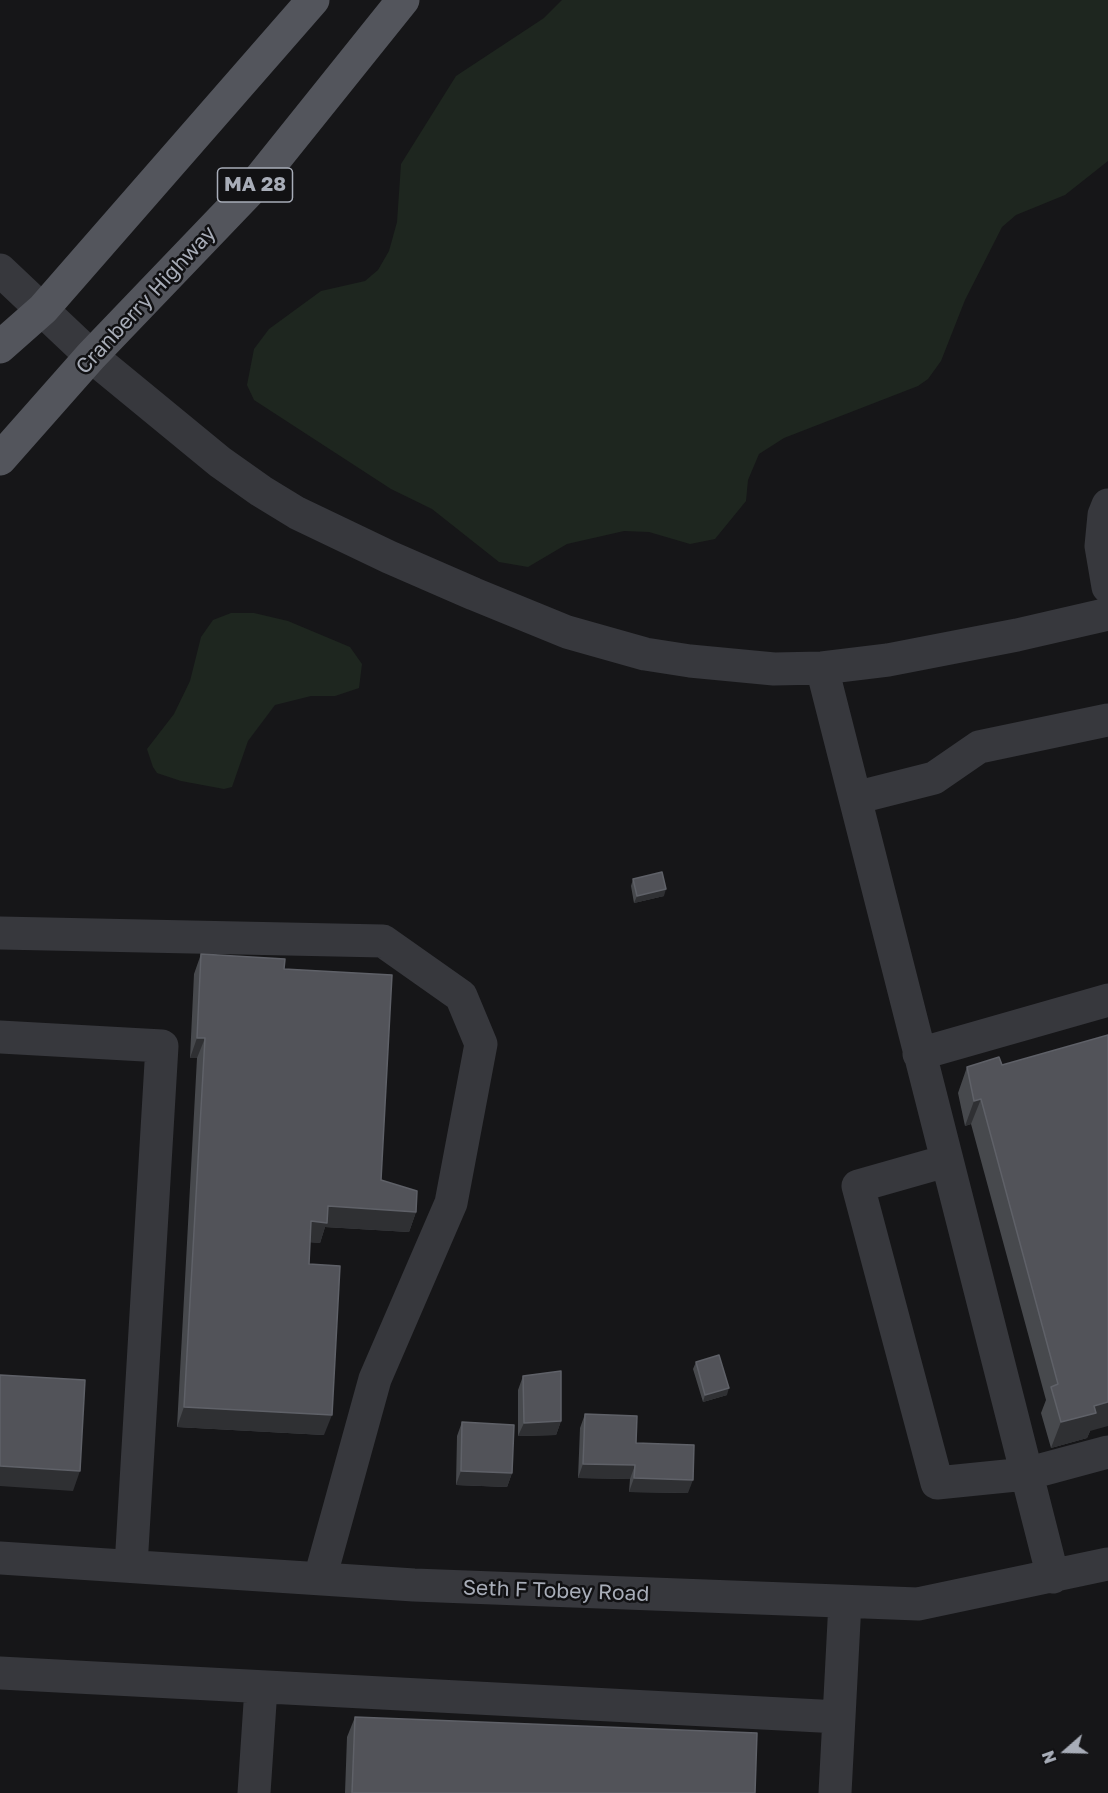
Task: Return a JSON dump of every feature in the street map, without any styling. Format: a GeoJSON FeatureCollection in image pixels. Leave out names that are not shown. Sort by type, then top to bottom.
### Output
{"type":"FeatureCollection","features":[{"type":"Feature","properties":{"kind":"main road"},"geometry":{"type":"LineString","coordinates":[[0,347],[43,309],[312,0]]}},
{"type":"Feature","properties":{"kind":"main road","name":"Cranberry Highway"},"geometry":{"type":"LineString","coordinates":[[0,459],[91,356],[253,187],[403,0]]}},
{"type":"Feature","properties":{"kind":"street"},"geometry":{"type":"LineString","coordinates":[[0,270],[91,356],[220,462],[261,491],[308,518],[474,594],[567,632],[645,654],[732,666],[774,669],[822,668],[888,660],[1017,635],[1108,614]]}},
{"type":"Feature","properties":{"kind":"street"},"geometry":{"type":"LineString","coordinates":[[1108,505],[1104,515],[1101,546],[1108,587]]}},
{"type":"Feature","properties":{"kind":"street"},"geometry":{"type":"LineString","coordinates":[[822,668],[1053,1577]]}},
{"type":"Feature","properties":{"kind":"street"},"geometry":{"type":"LineString","coordinates":[[855,798],[934,778],[979,747],[1108,720]]}},
{"type":"Feature","properties":{"kind":"street"},"geometry":{"type":"LineString","coordinates":[[0,933],[383,941],[461,996],[481,1044],[451,1203],[375,1379],[320,1578]]}},
{"type":"Feature","properties":{"kind":"street"},"geometry":{"type":"LineString","coordinates":[[919,1054],[1108,1000]]}},
{"type":"Feature","properties":{"kind":"street"},"geometry":{"type":"LineString","coordinates":[[0,1037],[162,1046],[131,1566]]}},
{"type":"Feature","properties":{"kind":"street"},"geometry":{"type":"LineString","coordinates":[[946,1161],[858,1186],[937,1483],[1026,1474],[1108,1452]]}},
{"type":"Feature","properties":{"kind":"street","name":"Seth F Tobey Road"},"geometry":{"type":"LineString","coordinates":[[0,1558],[414,1585],[918,1604],[1108,1564]]}},
{"type":"Feature","properties":{"kind":"street"},"geometry":{"type":"LineString","coordinates":[[835,1793],[845,1602]]}},
{"type":"Feature","properties":{"kind":"street"},"geometry":{"type":"LineString","coordinates":[[0,1673],[839,1717]]}},
{"type":"Feature","properties":{"kind":"street"},"geometry":{"type":"LineString","coordinates":[[254,1793],[261,1688]]}},
{"type":"Feature","properties":{"kind":"shaded area"},"geometry":{"type":"Polygon","coordinates":[[[562,0],[1108,0],[1108,161],[1065,195],[1016,215],[1002,227],[965,300],[941,361],[928,379],[918,386],[784,438],[759,454],[748,480],[746,501],[715,539],[690,544],[649,532],[624,531],[567,544],[528,567],[499,562],[432,509],[391,489],[254,400],[247,385],[254,349],[269,329],[321,291],[365,281],[378,270],[389,251],[397,222],[401,164],[456,76],[544,18],[562,0]]]}},
{"type":"Feature","properties":{"kind":"shaded area"},"geometry":{"type":"Polygon","coordinates":[[[231,613],[254,613],[288,621],[350,647],[362,664],[359,688],[335,696],[311,696],[275,705],[248,741],[232,787],[224,789],[181,781],[157,773],[147,749],[174,714],[190,681],[201,637],[213,620],[231,613]]]}},
{"type":"Feature","properties":{"kind":"building"},"geometry":{"type":"Polygon","coordinates":[[[662,872],[666,889],[637,896],[633,879],[662,872]]]}},
{"type":"Feature","properties":{"kind":"building"},"geometry":{"type":"Polygon","coordinates":[[[201,954],[285,959],[284,969],[392,975],[381,1180],[417,1191],[416,1212],[328,1206],[327,1223],[311,1221],[309,1264],[340,1266],[332,1415],[184,1407],[205,1038],[197,1038],[201,954]]]}},
{"type":"Feature","properties":{"kind":"building"},"geometry":{"type":"Polygon","coordinates":[[[1108,1035],[1108,1402],[1094,1406],[1096,1413],[1061,1422],[1051,1387],[1058,1384],[981,1099],[974,1101],[967,1067],[999,1057],[1002,1065],[1108,1035]]]}},
{"type":"Feature","properties":{"kind":"building"},"geometry":{"type":"Polygon","coordinates":[[[719,1355],[729,1388],[705,1395],[696,1362],[719,1355]]]}},
{"type":"Feature","properties":{"kind":"building"},"geometry":{"type":"Polygon","coordinates":[[[561,1371],[561,1421],[524,1423],[523,1376],[561,1371]]]}},
{"type":"Feature","properties":{"kind":"building"},"geometry":{"type":"Polygon","coordinates":[[[0,1375],[85,1380],[80,1471],[0,1466],[0,1375]]]}},
{"type":"Feature","properties":{"kind":"building"},"geometry":{"type":"Polygon","coordinates":[[[585,1414],[637,1416],[636,1443],[694,1445],[693,1480],[634,1478],[635,1465],[583,1464],[585,1414]]]}},
{"type":"Feature","properties":{"kind":"building"},"geometry":{"type":"Polygon","coordinates":[[[462,1422],[514,1425],[512,1473],[461,1471],[462,1422]]]}},
{"type":"Feature","properties":{"kind":"building"},"geometry":{"type":"Polygon","coordinates":[[[355,1717],[757,1733],[755,1793],[352,1793],[355,1717]]]}}]}
